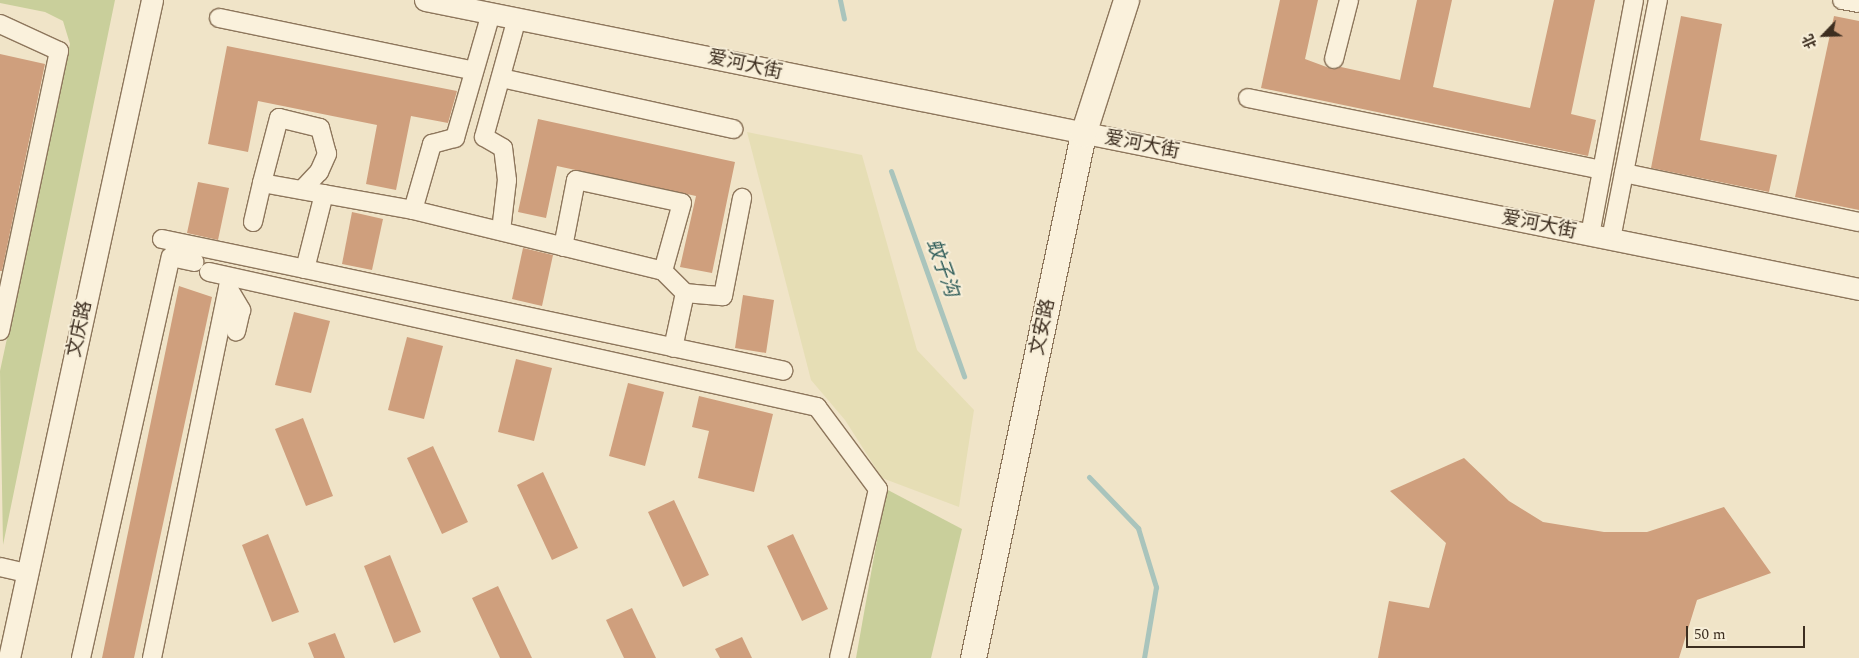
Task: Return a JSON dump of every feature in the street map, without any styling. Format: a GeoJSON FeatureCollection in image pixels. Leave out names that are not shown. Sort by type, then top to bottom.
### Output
{"type":"FeatureCollection","features":[{"type":"Feature","properties":{"kind":"main road","name":"文安路"},"geometry":{"type":"LineString","coordinates":[[973,658],[1084,134],[1126,0]]}},
{"type":"Feature","properties":{"kind":"street","name":"文庆路"},"geometry":{"type":"LineString","coordinates":[[8,658],[152,0]]}},
{"type":"Feature","properties":{"kind":"street","name":"爱河大街"},"geometry":{"type":"LineString","coordinates":[[426,0],[1859,289]]}},
{"type":"Feature","properties":{"kind":"street"},"geometry":{"type":"LineString","coordinates":[[1334,60],[1349,0]]}},
{"type":"Feature","properties":{"kind":"street"},"geometry":{"type":"LineString","coordinates":[[1590,235],[1634,0]]}},
{"type":"Feature","properties":{"kind":"street"},"geometry":{"type":"LineString","coordinates":[[1611,239],[1658,0]]}},
{"type":"Feature","properties":{"kind":"street"},"geometry":{"type":"LineString","coordinates":[[1842,0],[1859,3]]}},
{"type":"Feature","properties":{"kind":"street"},"geometry":{"type":"LineString","coordinates":[[412,210],[432,144],[455,138],[490,14]]}},
{"type":"Feature","properties":{"kind":"street"},"geometry":{"type":"LineString","coordinates":[[219,18],[474,71]]}},
{"type":"Feature","properties":{"kind":"street"},"geometry":{"type":"LineString","coordinates":[[501,232],[507,180],[503,148],[484,137],[517,18]]}},
{"type":"Feature","properties":{"kind":"street"},"geometry":{"type":"LineString","coordinates":[[0,24],[59,51],[0,331]]}},
{"type":"Feature","properties":{"kind":"street"},"geometry":{"type":"LineString","coordinates":[[501,78],[733,129]]}},
{"type":"Feature","properties":{"kind":"street"},"geometry":{"type":"LineString","coordinates":[[1248,98],[1602,170]]}},
{"type":"Feature","properties":{"kind":"street"},"geometry":{"type":"LineString","coordinates":[[253,222],[279,118],[320,128],[327,154],[320,172],[302,190]]}},
{"type":"Feature","properties":{"kind":"street"},"geometry":{"type":"LineString","coordinates":[[1624,173],[1859,222]]}},
{"type":"Feature","properties":{"kind":"street"},"geometry":{"type":"LineString","coordinates":[[563,247],[576,180],[682,203],[663,272]]}},
{"type":"Feature","properties":{"kind":"street"},"geometry":{"type":"LineString","coordinates":[[262,183],[412,210],[563,247],[663,272],[685,293],[723,296],[742,198]]}},
{"type":"Feature","properties":{"kind":"street"},"geometry":{"type":"LineString","coordinates":[[305,269],[324,194]]}},
{"type":"Feature","properties":{"kind":"street"},"geometry":{"type":"LineString","coordinates":[[162,239],[783,372]]}},
{"type":"Feature","properties":{"kind":"street"},"geometry":{"type":"LineString","coordinates":[[81,658],[171,257],[194,262]]}},
{"type":"Feature","properties":{"kind":"street"},"geometry":{"type":"LineString","coordinates":[[209,272],[229,283],[817,407],[878,489],[839,658]]}},
{"type":"Feature","properties":{"kind":"street"},"geometry":{"type":"LineString","coordinates":[[229,283],[241,310],[236,331]]}},
{"type":"Feature","properties":{"kind":"street"},"geometry":{"type":"LineString","coordinates":[[152,658],[229,283]]}},
{"type":"Feature","properties":{"kind":"street"},"geometry":{"type":"LineString","coordinates":[[673,348],[685,293]]}},
{"type":"Feature","properties":{"kind":"street"},"geometry":{"type":"LineString","coordinates":[[0,567],[27,573]]}},
{"type":"Feature","properties":{"kind":"shaded area"},"geometry":{"type":"Polygon","coordinates":[[[747,132],[862,155],[917,350],[974,410],[959,507],[882,478],[845,420],[811,380],[747,132]]]}},
{"type":"Feature","properties":{"kind":"green space"},"geometry":{"type":"Polygon","coordinates":[[[0,0],[115,0],[3,545],[0,371],[70,44],[63,21],[45,12],[0,3],[0,0]]]}},
{"type":"Feature","properties":{"kind":"green space"},"geometry":{"type":"Polygon","coordinates":[[[886,489],[962,529],[931,658],[856,658],[886,489]]]}},
{"type":"Feature","properties":{"kind":"building"},"geometry":{"type":"Polygon","coordinates":[[[1280,0],[1318,0],[1305,59],[1332,69],[1341,67],[1400,80],[1417,0],[1452,0],[1433,87],[1530,108],[1554,0],[1595,0],[1571,114],[1596,120],[1588,156],[1261,88],[1280,0]]]}},
{"type":"Feature","properties":{"kind":"building"},"geometry":{"type":"Polygon","coordinates":[[[1681,16],[1722,24],[1700,140],[1777,155],[1769,192],[1651,168],[1681,16]]]}},
{"type":"Feature","properties":{"kind":"building"},"geometry":{"type":"Polygon","coordinates":[[[1834,16],[1859,21],[1859,210],[1795,197],[1834,16]]]}},
{"type":"Feature","properties":{"kind":"building"},"geometry":{"type":"Polygon","coordinates":[[[227,46],[457,91],[448,123],[411,116],[396,190],[366,184],[377,125],[258,101],[248,152],[208,144],[227,46]]]}},
{"type":"Feature","properties":{"kind":"building"},"geometry":{"type":"Polygon","coordinates":[[[0,54],[45,64],[2,271],[0,271],[0,54]]]}},
{"type":"Feature","properties":{"kind":"building"},"geometry":{"type":"Polygon","coordinates":[[[538,119],[735,162],[712,273],[680,267],[696,196],[557,166],[546,218],[518,212],[538,119]]]}},
{"type":"Feature","properties":{"kind":"building"},"geometry":{"type":"Polygon","coordinates":[[[198,182],[229,188],[218,240],[187,233],[198,182]]]}},
{"type":"Feature","properties":{"kind":"building"},"geometry":{"type":"Polygon","coordinates":[[[352,212],[383,219],[372,270],[342,264],[352,212]]]}},
{"type":"Feature","properties":{"kind":"building"},"geometry":{"type":"Polygon","coordinates":[[[523,248],[553,255],[542,306],[512,299],[523,248]]]}},
{"type":"Feature","properties":{"kind":"building"},"geometry":{"type":"Polygon","coordinates":[[[179,286],[212,297],[134,658],[102,658],[179,286]]]}},
{"type":"Feature","properties":{"kind":"building"},"geometry":{"type":"Polygon","coordinates":[[[743,295],[774,300],[766,353],[735,348],[743,295]]]}},
{"type":"Feature","properties":{"kind":"building"},"geometry":{"type":"Polygon","coordinates":[[[294,312],[330,321],[311,393],[275,385],[294,312]]]}},
{"type":"Feature","properties":{"kind":"building"},"geometry":{"type":"Polygon","coordinates":[[[407,337],[443,346],[424,419],[388,410],[407,337]]]}},
{"type":"Feature","properties":{"kind":"building"},"geometry":{"type":"Polygon","coordinates":[[[516,359],[552,368],[534,441],[498,432],[516,359]]]}},
{"type":"Feature","properties":{"kind":"building"},"geometry":{"type":"Polygon","coordinates":[[[628,383],[664,392],[645,466],[609,456],[628,383]]]}},
{"type":"Feature","properties":{"kind":"building"},"geometry":{"type":"Polygon","coordinates":[[[699,396],[773,414],[754,492],[698,478],[709,431],[692,427],[699,396]]]}},
{"type":"Feature","properties":{"kind":"building"},"geometry":{"type":"Polygon","coordinates":[[[303,418],[333,496],[306,506],[275,429],[303,418]]]}},
{"type":"Feature","properties":{"kind":"building"},"geometry":{"type":"Polygon","coordinates":[[[433,446],[468,522],[442,534],[407,458],[433,446]]]}},
{"type":"Feature","properties":{"kind":"building"},"geometry":{"type":"Polygon","coordinates":[[[1464,458],[1509,501],[1543,522],[1604,532],[1647,532],[1724,507],[1771,573],[1697,600],[1679,658],[1378,658],[1389,601],[1429,608],[1446,543],[1390,491],[1464,458]]]}},
{"type":"Feature","properties":{"kind":"building"},"geometry":{"type":"Polygon","coordinates":[[[543,472],[578,548],[552,560],[517,485],[543,472]]]}},
{"type":"Feature","properties":{"kind":"building"},"geometry":{"type":"Polygon","coordinates":[[[674,500],[709,575],[683,587],[648,512],[674,500]]]}},
{"type":"Feature","properties":{"kind":"building"},"geometry":{"type":"Polygon","coordinates":[[[268,534],[299,612],[272,622],[242,545],[268,534]]]}},
{"type":"Feature","properties":{"kind":"building"},"geometry":{"type":"Polygon","coordinates":[[[793,534],[828,609],[802,621],[767,546],[793,534]]]}},
{"type":"Feature","properties":{"kind":"building"},"geometry":{"type":"Polygon","coordinates":[[[390,555],[421,632],[394,643],[364,566],[390,555]]]}},
{"type":"Feature","properties":{"kind":"building"},"geometry":{"type":"Polygon","coordinates":[[[498,586],[532,658],[500,658],[472,598],[498,586]]]}},
{"type":"Feature","properties":{"kind":"building"},"geometry":{"type":"Polygon","coordinates":[[[632,608],[656,658],[624,658],[606,620],[632,608]]]}},
{"type":"Feature","properties":{"kind":"building"},"geometry":{"type":"Polygon","coordinates":[[[335,633],[345,658],[314,658],[308,643],[335,633]]]}},
{"type":"Feature","properties":{"kind":"building"},"geometry":{"type":"Polygon","coordinates":[[[742,637],[752,658],[720,658],[715,649],[742,637]]]}},
{"type":"Feature","properties":{"kind":"waterway","name":"蚊子沟"},"geometry":{"type":"LineString","coordinates":[[840,0],[844,19]]}},
{"type":"Feature","properties":{"kind":"waterway","name":"蚊子沟"},"geometry":{"type":"LineString","coordinates":[[891,171],[964,376]]}},
{"type":"Feature","properties":{"kind":"waterway","name":"蚊子沟"},"geometry":{"type":"LineString","coordinates":[[1089,477],[1138,528],[1156,587],[1144,658]]}}]}
